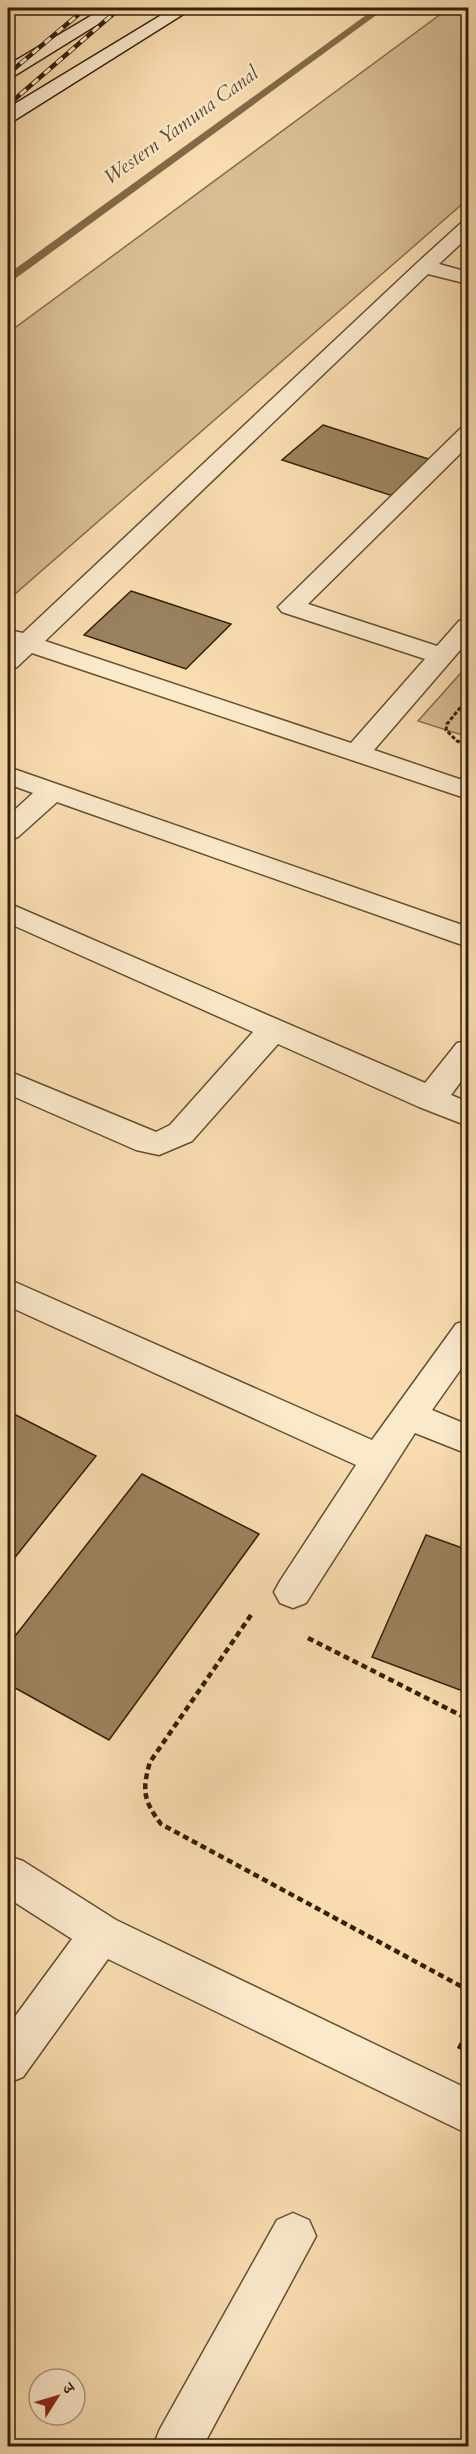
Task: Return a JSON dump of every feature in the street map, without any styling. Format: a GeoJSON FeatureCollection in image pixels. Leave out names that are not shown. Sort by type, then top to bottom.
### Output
{"type":"FeatureCollection","features":[{"type":"Feature","properties":{"kind":"street"},"geometry":{"type":"LineString","coordinates":[[8,72],[115,8]]}},
{"type":"Feature","properties":{"kind":"street"},"geometry":{"type":"LineString","coordinates":[[8,116],[184,8]]}},
{"type":"Feature","properties":{"kind":"street"},"geometry":{"type":"LineString","coordinates":[[8,662],[18,640],[468,227]]}},
{"type":"Feature","properties":{"kind":"street"},"geometry":{"type":"LineString","coordinates":[[424,267],[468,278]]}},
{"type":"Feature","properties":{"kind":"street"},"geometry":{"type":"LineString","coordinates":[[442,656],[291,607],[468,434]]}},
{"type":"Feature","properties":{"kind":"street"},"geometry":{"type":"LineString","coordinates":[[356,754],[468,626]]}},
{"type":"Feature","properties":{"kind":"street"},"geometry":{"type":"LineString","coordinates":[[18,640],[468,791]]}},
{"type":"Feature","properties":{"kind":"street"},"geometry":{"type":"LineString","coordinates":[[8,775],[468,937]]}},
{"type":"Feature","properties":{"kind":"street"},"geometry":{"type":"LineString","coordinates":[[8,831],[52,791]]}},
{"type":"Feature","properties":{"kind":"street"},"geometry":{"type":"LineString","coordinates":[[8,912],[468,1115]]}},
{"type":"Feature","properties":{"kind":"street"},"geometry":{"type":"LineString","coordinates":[[8,1082],[147,1142],[159,1144],[181,1133],[273,1030]]}},
{"type":"Feature","properties":{"kind":"street"},"geometry":{"type":"LineString","coordinates":[[430,1098],[468,1051]]}},
{"type":"Feature","properties":{"kind":"street"},"geometry":{"type":"LineString","coordinates":[[8,1292],[379,1459]]}},
{"type":"Feature","properties":{"kind":"street"},"geometry":{"type":"LineString","coordinates":[[293,1592],[408,1415],[468,1334]]}},
{"type":"Feature","properties":{"kind":"street"},"geometry":{"type":"LineString","coordinates":[[408,1415],[468,1440]]}},
{"type":"Feature","properties":{"kind":"street"},"geometry":{"type":"LineString","coordinates":[[8,1875],[101,1934],[468,2112]]}},
{"type":"Feature","properties":{"kind":"street"},"geometry":{"type":"LineString","coordinates":[[8,2062],[101,1934]]}},
{"type":"Feature","properties":{"kind":"street"},"geometry":{"type":"LineString","coordinates":[[177,2446],[293,2236]]}},
{"type":"Feature","properties":{"kind":"path"},"geometry":{"type":"LineString","coordinates":[[468,698],[447,724],[446,730],[457,741],[468,745]]}},
{"type":"Feature","properties":{"kind":"path"},"geometry":{"type":"LineString","coordinates":[[253,1612],[150,1762],[142,1787],[148,1808],[161,1824],[468,1990]]}},
{"type":"Feature","properties":{"kind":"path"},"geometry":{"type":"LineString","coordinates":[[305,1637],[468,1719]]}},
{"type":"Feature","properties":{"kind":"shaded area"},"geometry":{"type":"Polygon","coordinates":[[[449,8],[468,8],[468,199],[8,600],[8,333],[449,8]]]}},
{"type":"Feature","properties":{"kind":"shaded area"},"geometry":{"type":"Polygon","coordinates":[[[468,665],[468,737],[418,721],[468,665]]]}},
{"type":"Feature","properties":{"kind":"building"},"geometry":{"type":"Polygon","coordinates":[[[323,425],[438,462],[399,498],[282,460],[323,425]]]}},
{"type":"Feature","properties":{"kind":"building"},"geometry":{"type":"Polygon","coordinates":[[[131,591],[231,624],[186,669],[84,635],[131,591]]]}},
{"type":"Feature","properties":{"kind":"building"},"geometry":{"type":"Polygon","coordinates":[[[8,1411],[96,1456],[8,1566],[8,1411]]]}},
{"type":"Feature","properties":{"kind":"building"},"geometry":{"type":"Polygon","coordinates":[[[142,1474],[259,1534],[109,1740],[8,1684],[8,1645],[142,1474]]]}},
{"type":"Feature","properties":{"kind":"building"},"geometry":{"type":"Polygon","coordinates":[[[426,1535],[468,1550],[468,1693],[372,1657],[426,1535]]]}},
{"type":"Feature","properties":{"kind":"waterway","name":"Western Yamuna Canal"},"geometry":{"type":"LineString","coordinates":[[8,279],[381,8]]}},
{"type":"Feature","properties":{"kind":"railway"},"geometry":{"type":"LineString","coordinates":[[8,74],[86,8]]}},
{"type":"Feature","properties":{"kind":"railway"},"geometry":{"type":"LineString","coordinates":[[8,105],[120,8]]}}]}
